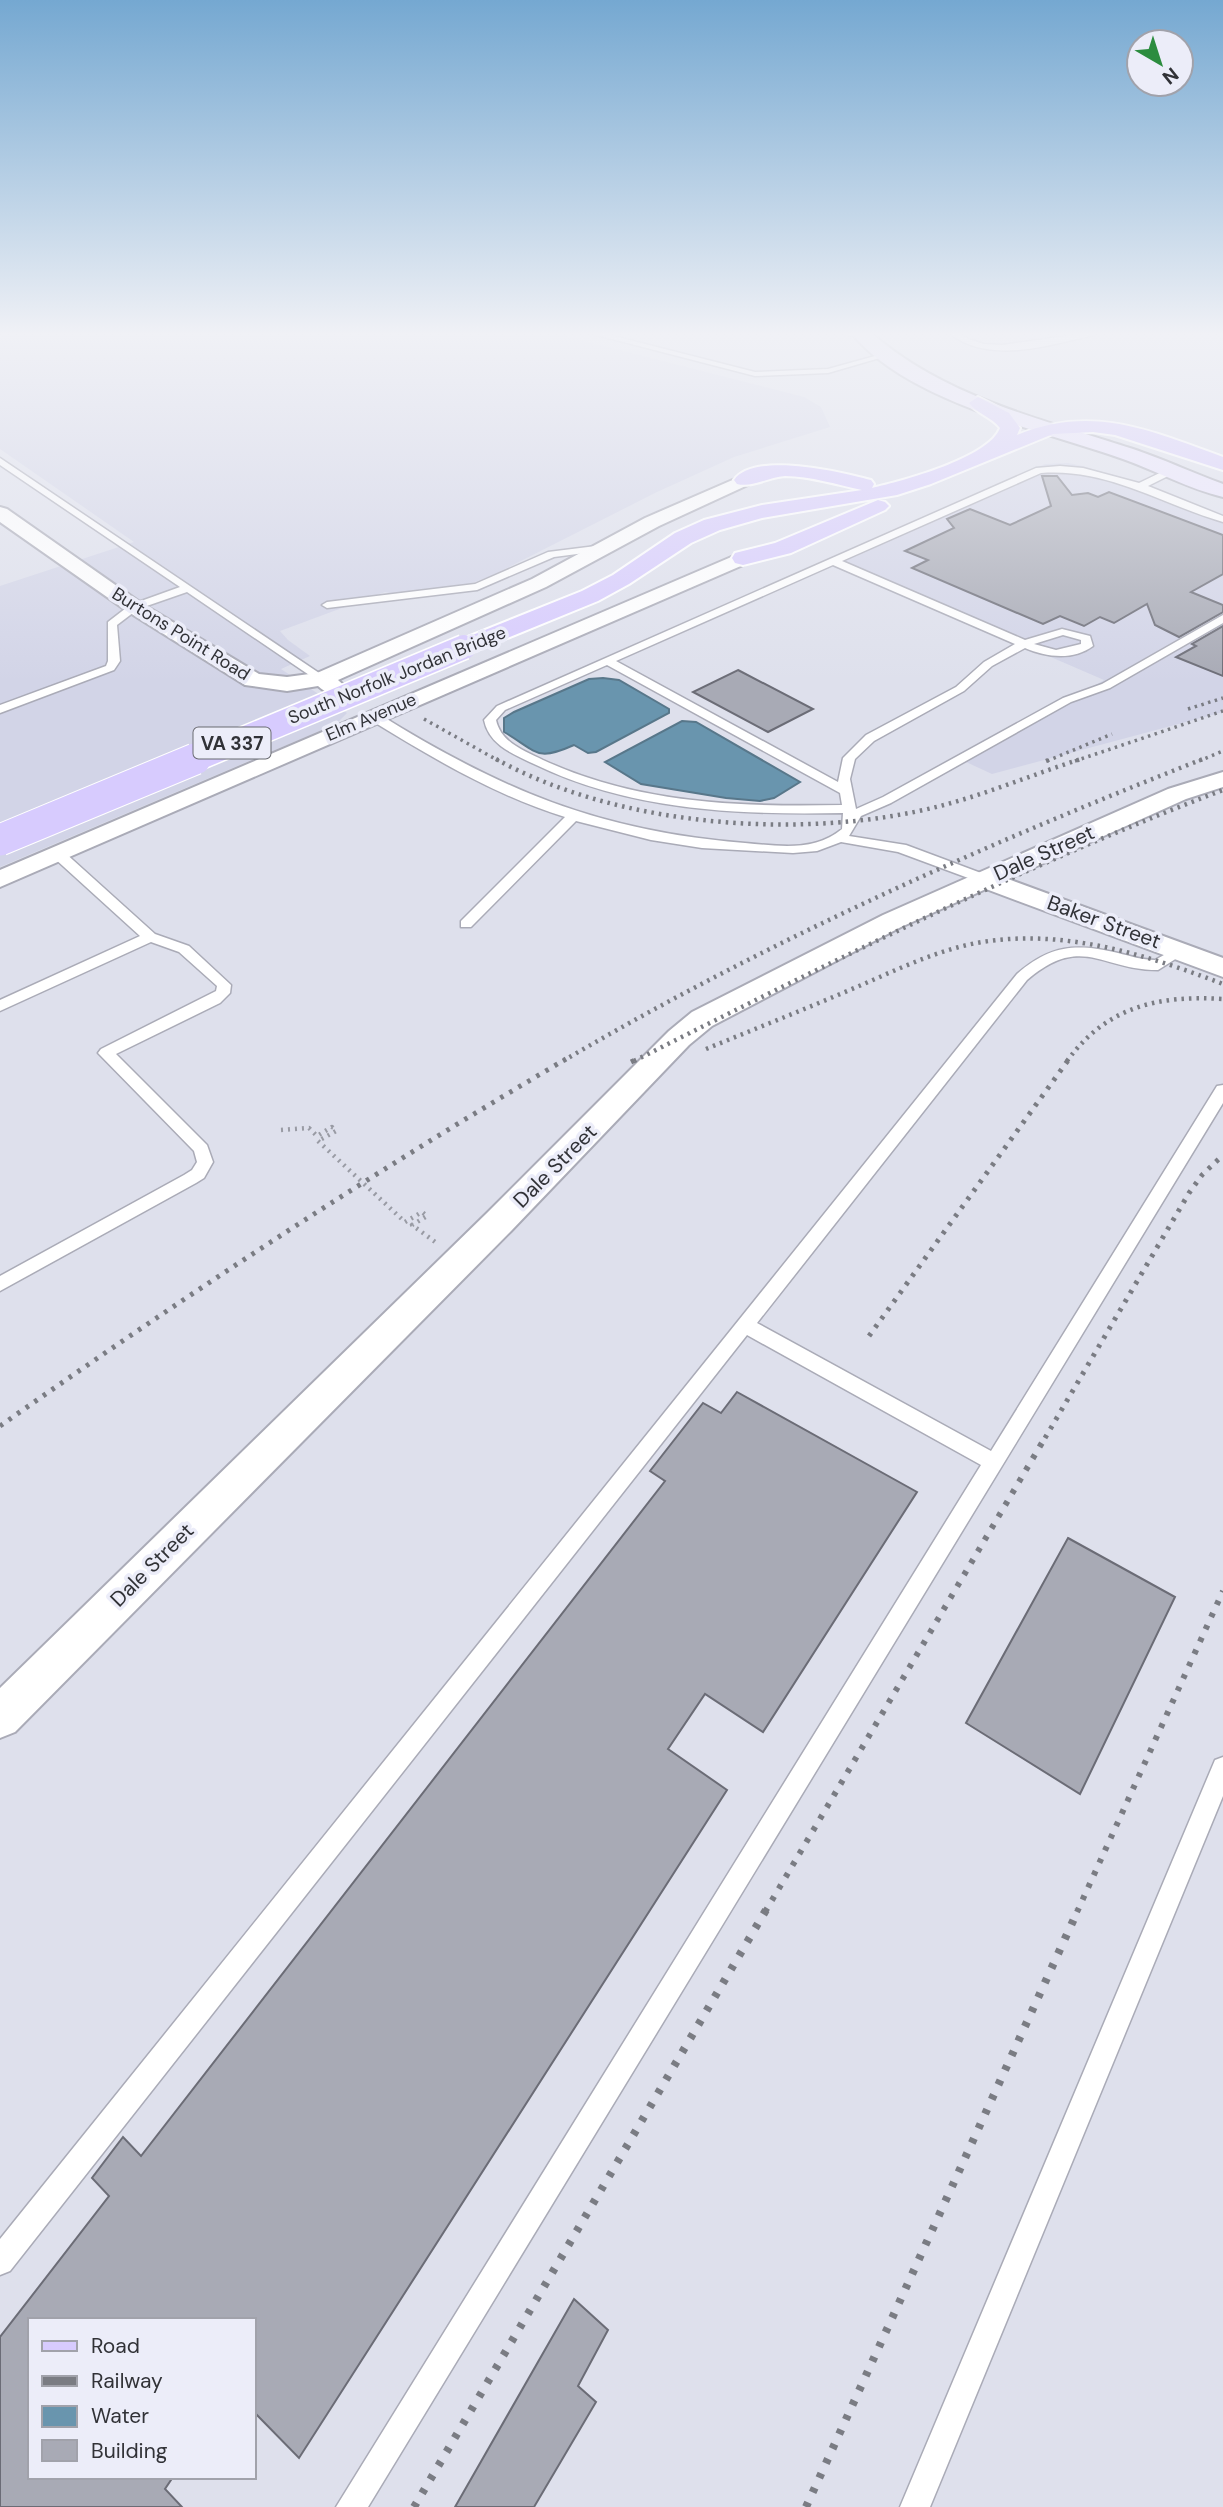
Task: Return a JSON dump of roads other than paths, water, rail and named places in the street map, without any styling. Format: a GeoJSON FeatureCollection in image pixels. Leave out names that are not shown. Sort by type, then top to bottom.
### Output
{"type":"FeatureCollection","features":[{"type":"Feature","properties":{"kind":"main road"},"geometry":{"type":"LineString","coordinates":[[986,453],[993,448]]}},
{"type":"Feature","properties":{"kind":"main road"},"geometry":{"type":"LineString","coordinates":[[743,558],[783,548],[920,482],[1000,448]]}},
{"type":"Feature","properties":{"kind":"main road"},"geometry":{"type":"LineString","coordinates":[[1126,448],[1223,491]]}},
{"type":"Feature","properties":{"kind":"main road"},"geometry":{"type":"LineString","coordinates":[[1147,448],[1223,464]]}},
{"type":"Feature","properties":{"kind":"main road"},"geometry":{"type":"LineString","coordinates":[[744,480],[780,470],[872,484],[920,482]]}},
{"type":"Feature","properties":{"kind":"main road"},"geometry":{"type":"LineString","coordinates":[[1177,472],[1223,485]]}},
{"type":"Feature","properties":{"kind":"main road"},"geometry":{"type":"LineString","coordinates":[[744,480],[788,475],[801,478],[811,486],[812,492],[808,496],[769,509]]}},
{"type":"Feature","properties":{"kind":"main road"},"geometry":{"type":"LineString","coordinates":[[822,478],[838,485],[850,498]]}},
{"type":"Feature","properties":{"kind":"main road","name":"VA 337"},"geometry":{"type":"LineString","coordinates":[[713,524],[769,509],[850,498],[920,482]]}},
{"type":"Feature","properties":{"kind":"main road"},"geometry":{"type":"LineString","coordinates":[[713,524],[754,522],[776,533],[777,539],[771,545],[743,558]]}},
{"type":"Feature","properties":{"kind":"main road","name":"South Norfolk Jordan Bridge"},"geometry":{"type":"LineString","coordinates":[[0,840],[602,590],[633,572],[670,544],[713,524]]}},
{"type":"Feature","properties":{"kind":"street","name":"Burtons Point Road"},"geometry":{"type":"LineString","coordinates":[[0,513],[134,607],[253,680],[287,684],[322,679],[482,610],[539,583],[652,522],[744,480]]}},
{"type":"Feature","properties":{"kind":"street","name":"Elm Avenue"},"geometry":{"type":"LineString","coordinates":[[0,879],[743,558]]}},
{"type":"Feature","properties":{"kind":"street"},"geometry":{"type":"LineString","coordinates":[[322,679],[373,716]]}},
{"type":"Feature","properties":{"kind":"street","name":"Dale Street"},"geometry":{"type":"LineString","coordinates":[[0,1717],[702,1019],[767,984],[984,879],[1178,794],[1223,779]]}},
{"type":"Feature","properties":{"kind":"street","name":"Baker Street"},"geometry":{"type":"LineString","coordinates":[[984,879],[1181,950],[1223,968]]}},
{"type":"Feature","properties":{"kind":"lane"},"geometry":{"type":"LineString","coordinates":[[0,461],[322,679]]}},
{"type":"Feature","properties":{"kind":"lane"},"geometry":{"type":"LineString","coordinates":[[1223,519],[1139,486],[1076,468],[1038,470],[501,708],[490,720],[494,733],[502,742],[536,761],[591,783],[653,799],[751,810],[850,814],[887,800],[1067,700],[1105,686],[1223,618]]}},
{"type":"Feature","properties":{"kind":"lane"},"geometry":{"type":"LineString","coordinates":[[1139,486],[1177,472]]}},
{"type":"Feature","properties":{"kind":"lane"},"geometry":{"type":"LineString","coordinates":[[327,605],[477,587],[552,554],[604,548]]}},
{"type":"Feature","properties":{"kind":"lane"},"geometry":{"type":"LineString","coordinates":[[373,716],[491,786],[572,817],[659,838],[741,847],[807,849],[840,838],[848,830],[850,814],[844,779],[849,758],[870,738],[946,696],[971,680],[988,664],[1024,644],[833,561]]}},
{"type":"Feature","properties":{"kind":"lane"},"geometry":{"type":"LineString","coordinates":[[0,709],[110,668],[114,661],[112,624],[134,607],[188,588]]}},
{"type":"Feature","properties":{"kind":"lane"},"geometry":{"type":"LineString","coordinates":[[607,661],[846,791]]}},
{"type":"Feature","properties":{"kind":"lane"},"geometry":{"type":"LineString","coordinates":[[466,924],[572,817]]}},
{"type":"Feature","properties":{"kind":"lane"},"geometry":{"type":"LineString","coordinates":[[840,838],[901,848],[984,879]]}},
{"type":"Feature","properties":{"kind":"lane"},"geometry":{"type":"LineString","coordinates":[[0,1284],[190,1179],[202,1168],[205,1155],[106,1053],[215,1000],[225,989],[221,981],[189,954],[150,937],[58,854]]}},
{"type":"Feature","properties":{"kind":"lane"},"geometry":{"type":"LineString","coordinates":[[0,1006],[150,937]]}},
{"type":"Feature","properties":{"kind":"lane"},"geometry":{"type":"LineString","coordinates":[[0,2260],[1030,969],[1049,956],[1072,949],[1149,965],[1158,965],[1181,950]]}},
{"type":"Feature","properties":{"kind":"lane"},"geometry":{"type":"LineString","coordinates":[[351,2507],[1223,1090]]}},
{"type":"Feature","properties":{"kind":"lane"},"geometry":{"type":"LineString","coordinates":[[745,1325],[995,1463]]}},
{"type":"Feature","properties":{"kind":"lane"},"geometry":{"type":"LineString","coordinates":[[915,2507],[1223,1768]]}},
{"type":"Feature","properties":{"kind":"water"},"geometry":{"type":"Polygon","coordinates":[[[589,679],[619,680],[669,709],[669,713],[596,752],[588,753],[574,745],[544,754],[504,732],[504,718],[514,712],[589,679]]]}},
{"type":"Feature","properties":{"kind":"water"},"geometry":{"type":"Polygon","coordinates":[[[682,721],[696,722],[800,782],[774,798],[760,801],[726,798],[641,784],[605,762],[682,721]]]}},
{"type":"Feature","properties":{"kind":"railway"},"geometry":{"type":"LineString","coordinates":[[1188,709],[1223,698]]}},
{"type":"Feature","properties":{"kind":"railway"},"geometry":{"type":"LineString","coordinates":[[1075,761],[1223,711]]}},
{"type":"Feature","properties":{"kind":"railway"},"geometry":{"type":"LineString","coordinates":[[424,719],[499,761]]}},
{"type":"Feature","properties":{"kind":"railway"},"geometry":{"type":"LineString","coordinates":[[1047,761],[1112,734]]}},
{"type":"Feature","properties":{"kind":"railway"},"geometry":{"type":"LineString","coordinates":[[1199,761],[1223,751]]}},
{"type":"Feature","properties":{"kind":"railway"},"geometry":{"type":"LineString","coordinates":[[496,759],[545,782],[598,800],[655,813],[713,821],[772,824],[831,823],[887,817],[940,806],[1081,759]]}},
{"type":"Feature","properties":{"kind":"railway"},"geometry":{"type":"LineString","coordinates":[[1046,761],[1051,759]]}},
{"type":"Feature","properties":{"kind":"railway"},"geometry":{"type":"LineString","coordinates":[[563,1061],[718,975],[877,897],[1039,826],[1203,759]]}},
{"type":"Feature","properties":{"kind":"railway"},"geometry":{"type":"LineString","coordinates":[[634,1061],[998,884],[1223,790]]}},
{"type":"Feature","properties":{"kind":"railway"},"geometry":{"type":"LineString","coordinates":[[706,1049],[922,959],[989,941],[1049,939],[1079,942],[1138,955],[1223,984]]}},
{"type":"Feature","properties":{"kind":"railway"},"geometry":{"type":"LineString","coordinates":[[1067,1061],[1099,1028],[1136,1008],[1177,999],[1223,999]]}},
{"type":"Feature","properties":{"kind":"railway"},"geometry":{"type":"LineString","coordinates":[[0,1426],[279,1236],[566,1059]]}},
{"type":"Feature","properties":{"kind":"railway"},"geometry":{"type":"LineString","coordinates":[[631,1062],[637,1059]]}},
{"type":"Feature","properties":{"kind":"railway"},"geometry":{"type":"LineString","coordinates":[[869,1336],[1069,1059]]}},
{"type":"Feature","properties":{"kind":"railway"},"geometry":{"type":"LineString","coordinates":[[1045,1438],[1189,1193],[1202,1175],[1223,1155]]}},
{"type":"Feature","properties":{"kind":"railway"},"geometry":{"type":"LineString","coordinates":[[765,1912],[1046,1436]]}},
{"type":"Feature","properties":{"kind":"railway"},"geometry":{"type":"LineString","coordinates":[[1077,1912],[1223,1591]]}},
{"type":"Feature","properties":{"kind":"railway"},"geometry":{"type":"LineString","coordinates":[[414,2507],[766,1910]]}},
{"type":"Feature","properties":{"kind":"railway"},"geometry":{"type":"LineString","coordinates":[[806,2507],[1078,1910]]}}]}
